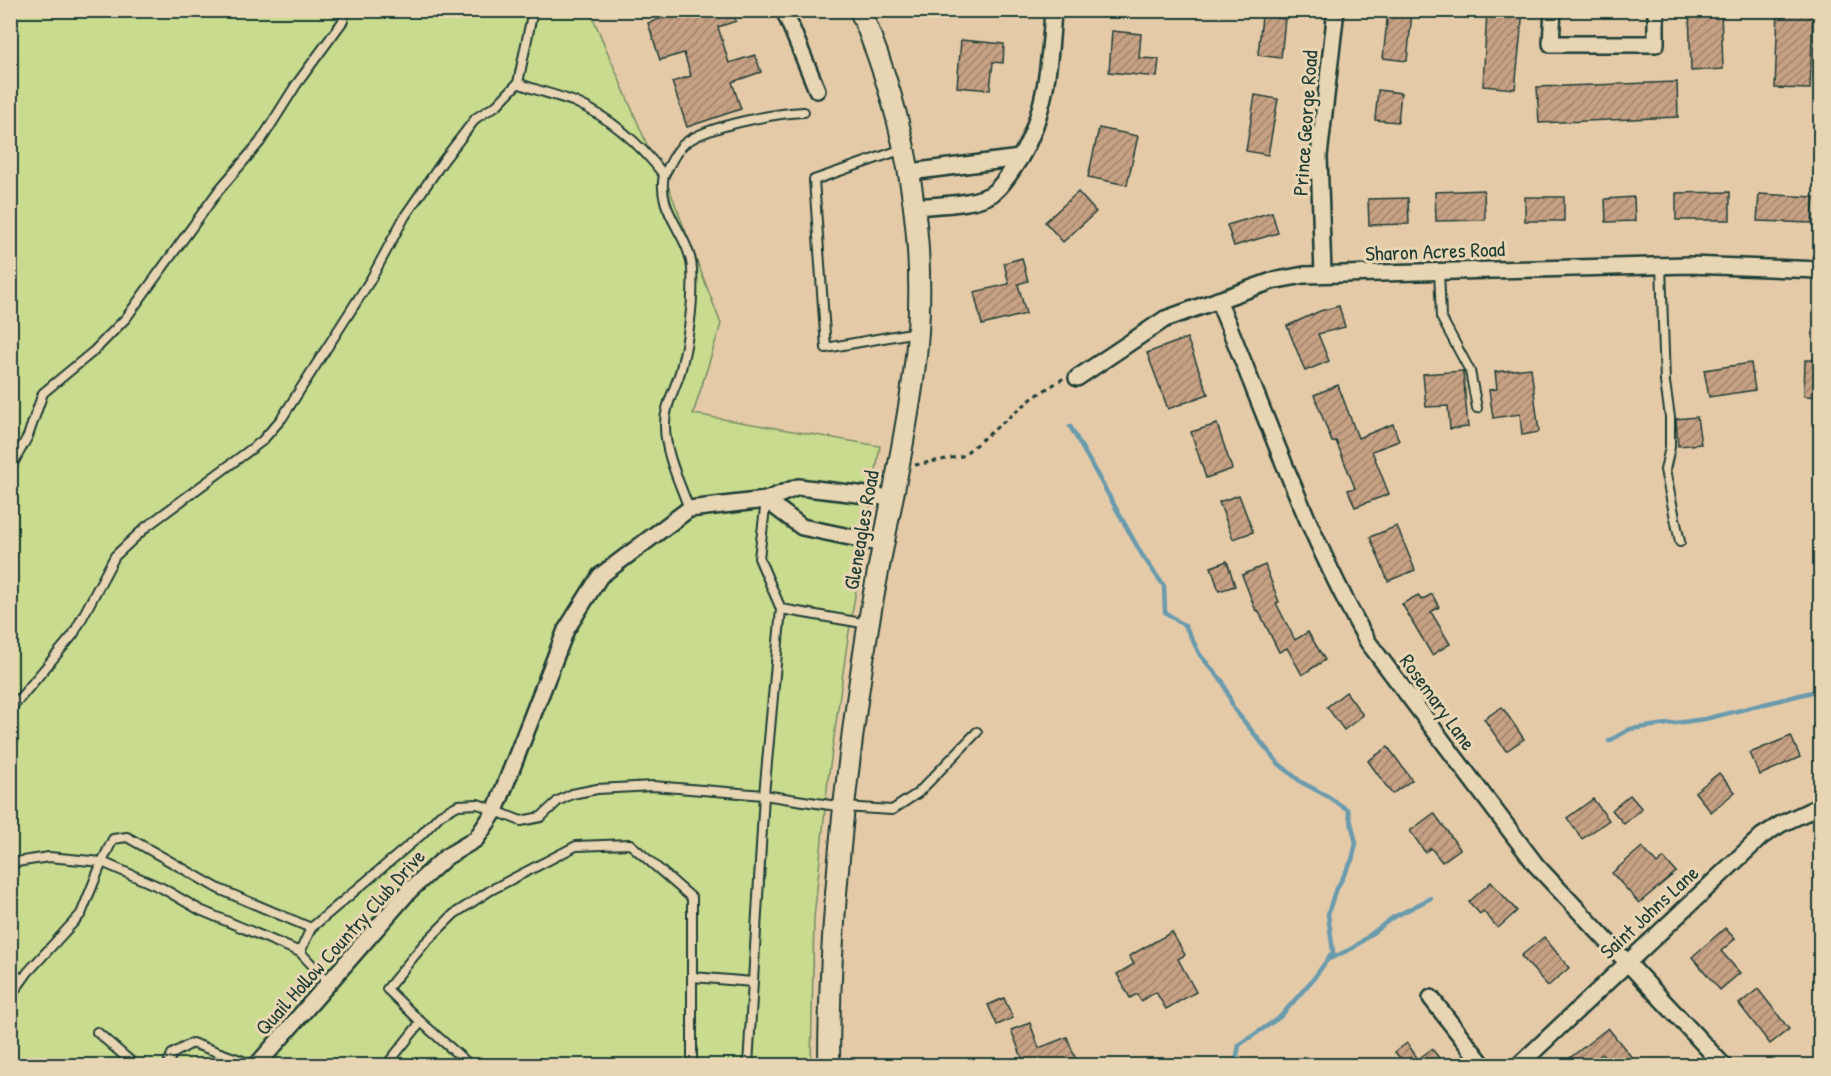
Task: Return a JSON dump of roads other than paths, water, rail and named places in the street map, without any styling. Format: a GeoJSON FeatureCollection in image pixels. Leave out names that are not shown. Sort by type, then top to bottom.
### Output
{"type":"FeatureCollection","features":[{"type":"Feature","properties":{"kind":"street"},"geometry":{"type":"LineString","coordinates":[[784,10],[817,90]]}},
{"type":"Feature","properties":{"kind":"street","name":"Gleneagles Road"},"geometry":{"type":"LineString","coordinates":[[829,1065],[830,956],[843,807],[869,624],[914,373],[918,332],[919,291],[910,172],[887,78],[860,10]]}},
{"type":"Feature","properties":{"kind":"street"},"geometry":{"type":"LineString","coordinates":[[914,207],[957,202],[992,194],[1008,178],[1030,141],[1042,105],[1053,10]]}},
{"type":"Feature","properties":{"kind":"street","name":"Prince George Road"},"geometry":{"type":"LineString","coordinates":[[1323,274],[1319,156],[1336,10]]}},
{"type":"Feature","properties":{"kind":"street"},"geometry":{"type":"LineString","coordinates":[[1553,10],[1551,44],[1656,44],[1656,10]]}},
{"type":"Feature","properties":{"kind":"street"},"geometry":{"type":"LineString","coordinates":[[910,172],[1020,158]]}},
{"type":"Feature","properties":{"kind":"street","name":"Sharon Acres Road"},"geometry":{"type":"LineString","coordinates":[[1077,378],[1165,319],[1272,281],[1323,274],[1661,265],[1821,270]]}},
{"type":"Feature","properties":{"kind":"street","name":"Rosemary Lane"},"geometry":{"type":"LineString","coordinates":[[1218,300],[1319,542],[1347,605],[1368,642],[1536,865],[1724,1065]]}},
{"type":"Feature","properties":{"kind":"street"},"geometry":{"type":"LineString","coordinates":[[689,509],[766,500],[798,486],[892,498]]}},
{"type":"Feature","properties":{"kind":"street"},"geometry":{"type":"LineString","coordinates":[[766,500],[802,527],[883,544]]}},
{"type":"Feature","properties":{"kind":"street","name":"Quail Hollow Country Club Drive"},"geometry":{"type":"LineString","coordinates":[[257,1065],[409,891],[446,857],[476,839],[495,811],[566,630],[600,576],[689,509]]}},
{"type":"Feature","properties":{"kind":"street","name":"Saint Johns Lane"},"geometry":{"type":"LineString","coordinates":[[1518,1065],[1762,836],[1780,824],[1821,806]]}},
{"type":"Feature","properties":{"kind":"street"},"geometry":{"type":"LineString","coordinates":[[1431,998],[1484,1065]]}},
{"type":"Feature","properties":{"kind":"lane"},"geometry":{"type":"LineString","coordinates":[[10,469],[28,436],[43,393],[95,350],[126,318],[219,190],[260,142],[296,85],[343,21],[345,10]]}},
{"type":"Feature","properties":{"kind":"lane"},"geometry":{"type":"LineString","coordinates":[[10,710],[73,635],[115,556],[146,527],[262,441],[282,418],[371,279],[405,216],[443,161],[476,118],[497,105],[518,83],[533,10]]}},
{"type":"Feature","properties":{"kind":"lane"},"geometry":{"type":"LineString","coordinates":[[518,83],[576,103],[615,125],[650,157],[664,175]]}},
{"type":"Feature","properties":{"kind":"lane"},"geometry":{"type":"LineString","coordinates":[[689,509],[669,450],[665,425],[670,397],[680,371],[690,324],[693,300],[691,261],[662,194],[664,175],[677,152],[695,137],[744,121],[804,112]]}},
{"type":"Feature","properties":{"kind":"lane"},"geometry":{"type":"LineString","coordinates":[[904,149],[814,180],[826,348],[918,332]]}},
{"type":"Feature","properties":{"kind":"lane"},"geometry":{"type":"LineString","coordinates":[[1661,265],[1665,382],[1670,417],[1670,447],[1665,471],[1680,542]]}},
{"type":"Feature","properties":{"kind":"lane"},"geometry":{"type":"LineString","coordinates":[[1439,271],[1441,317],[1470,371],[1476,408]]}},
{"type":"Feature","properties":{"kind":"lane"},"geometry":{"type":"LineString","coordinates":[[748,1065],[764,795],[781,609],[759,558],[766,500]]}},
{"type":"Feature","properties":{"kind":"lane"},"geometry":{"type":"LineString","coordinates":[[781,609],[869,624]]}},
{"type":"Feature","properties":{"kind":"lane"},"geometry":{"type":"LineString","coordinates":[[300,952],[311,928],[421,835],[440,815],[458,805],[478,804],[521,820],[541,817],[565,798],[597,789],[653,786],[764,795],[843,807],[892,810],[918,793],[977,732]]}},
{"type":"Feature","properties":{"kind":"lane"},"geometry":{"type":"LineString","coordinates":[[10,997],[22,980],[81,914],[112,839],[127,837],[219,889],[311,928]]}},
{"type":"Feature","properties":{"kind":"lane"},"geometry":{"type":"LineString","coordinates":[[467,1064],[387,989],[424,944],[454,914],[490,890],[576,846],[630,844],[692,898],[692,1065]]}},
{"type":"Feature","properties":{"kind":"lane"},"geometry":{"type":"LineString","coordinates":[[10,863],[49,858],[102,862],[162,888],[200,910],[300,952],[329,983]]}},
{"type":"Feature","properties":{"kind":"lane"},"geometry":{"type":"LineString","coordinates":[[10,969],[22,980]]}},
{"type":"Feature","properties":{"kind":"lane"},"geometry":{"type":"LineString","coordinates":[[693,977],[753,982]]}},
{"type":"Feature","properties":{"kind":"lane"},"geometry":{"type":"LineString","coordinates":[[386,1065],[421,1022]]}},
{"type":"Feature","properties":{"kind":"lane"},"geometry":{"type":"LineString","coordinates":[[97,1032],[136,1065]]}},
{"type":"Feature","properties":{"kind":"lane"},"geometry":{"type":"LineString","coordinates":[[167,1065],[172,1054],[192,1043],[257,1065]]}},
{"type":"Feature","properties":{"kind":"waterway"},"geometry":{"type":"LineString","coordinates":[[1070,426],[1142,555],[1164,586],[1165,612],[1186,627],[1200,655],[1223,682],[1234,709],[1278,763],[1301,782],[1348,810],[1356,843],[1352,860],[1334,894],[1328,914],[1333,952],[1280,1017],[1239,1045],[1235,1066]]}},
{"type":"Feature","properties":{"kind":"waterway"},"geometry":{"type":"LineString","coordinates":[[1609,741],[1630,729],[1705,719],[1820,690]]}},
{"type":"Feature","properties":{"kind":"waterway"},"geometry":{"type":"LineString","coordinates":[[1327,960],[1353,948],[1392,918],[1431,898]]}}]}
